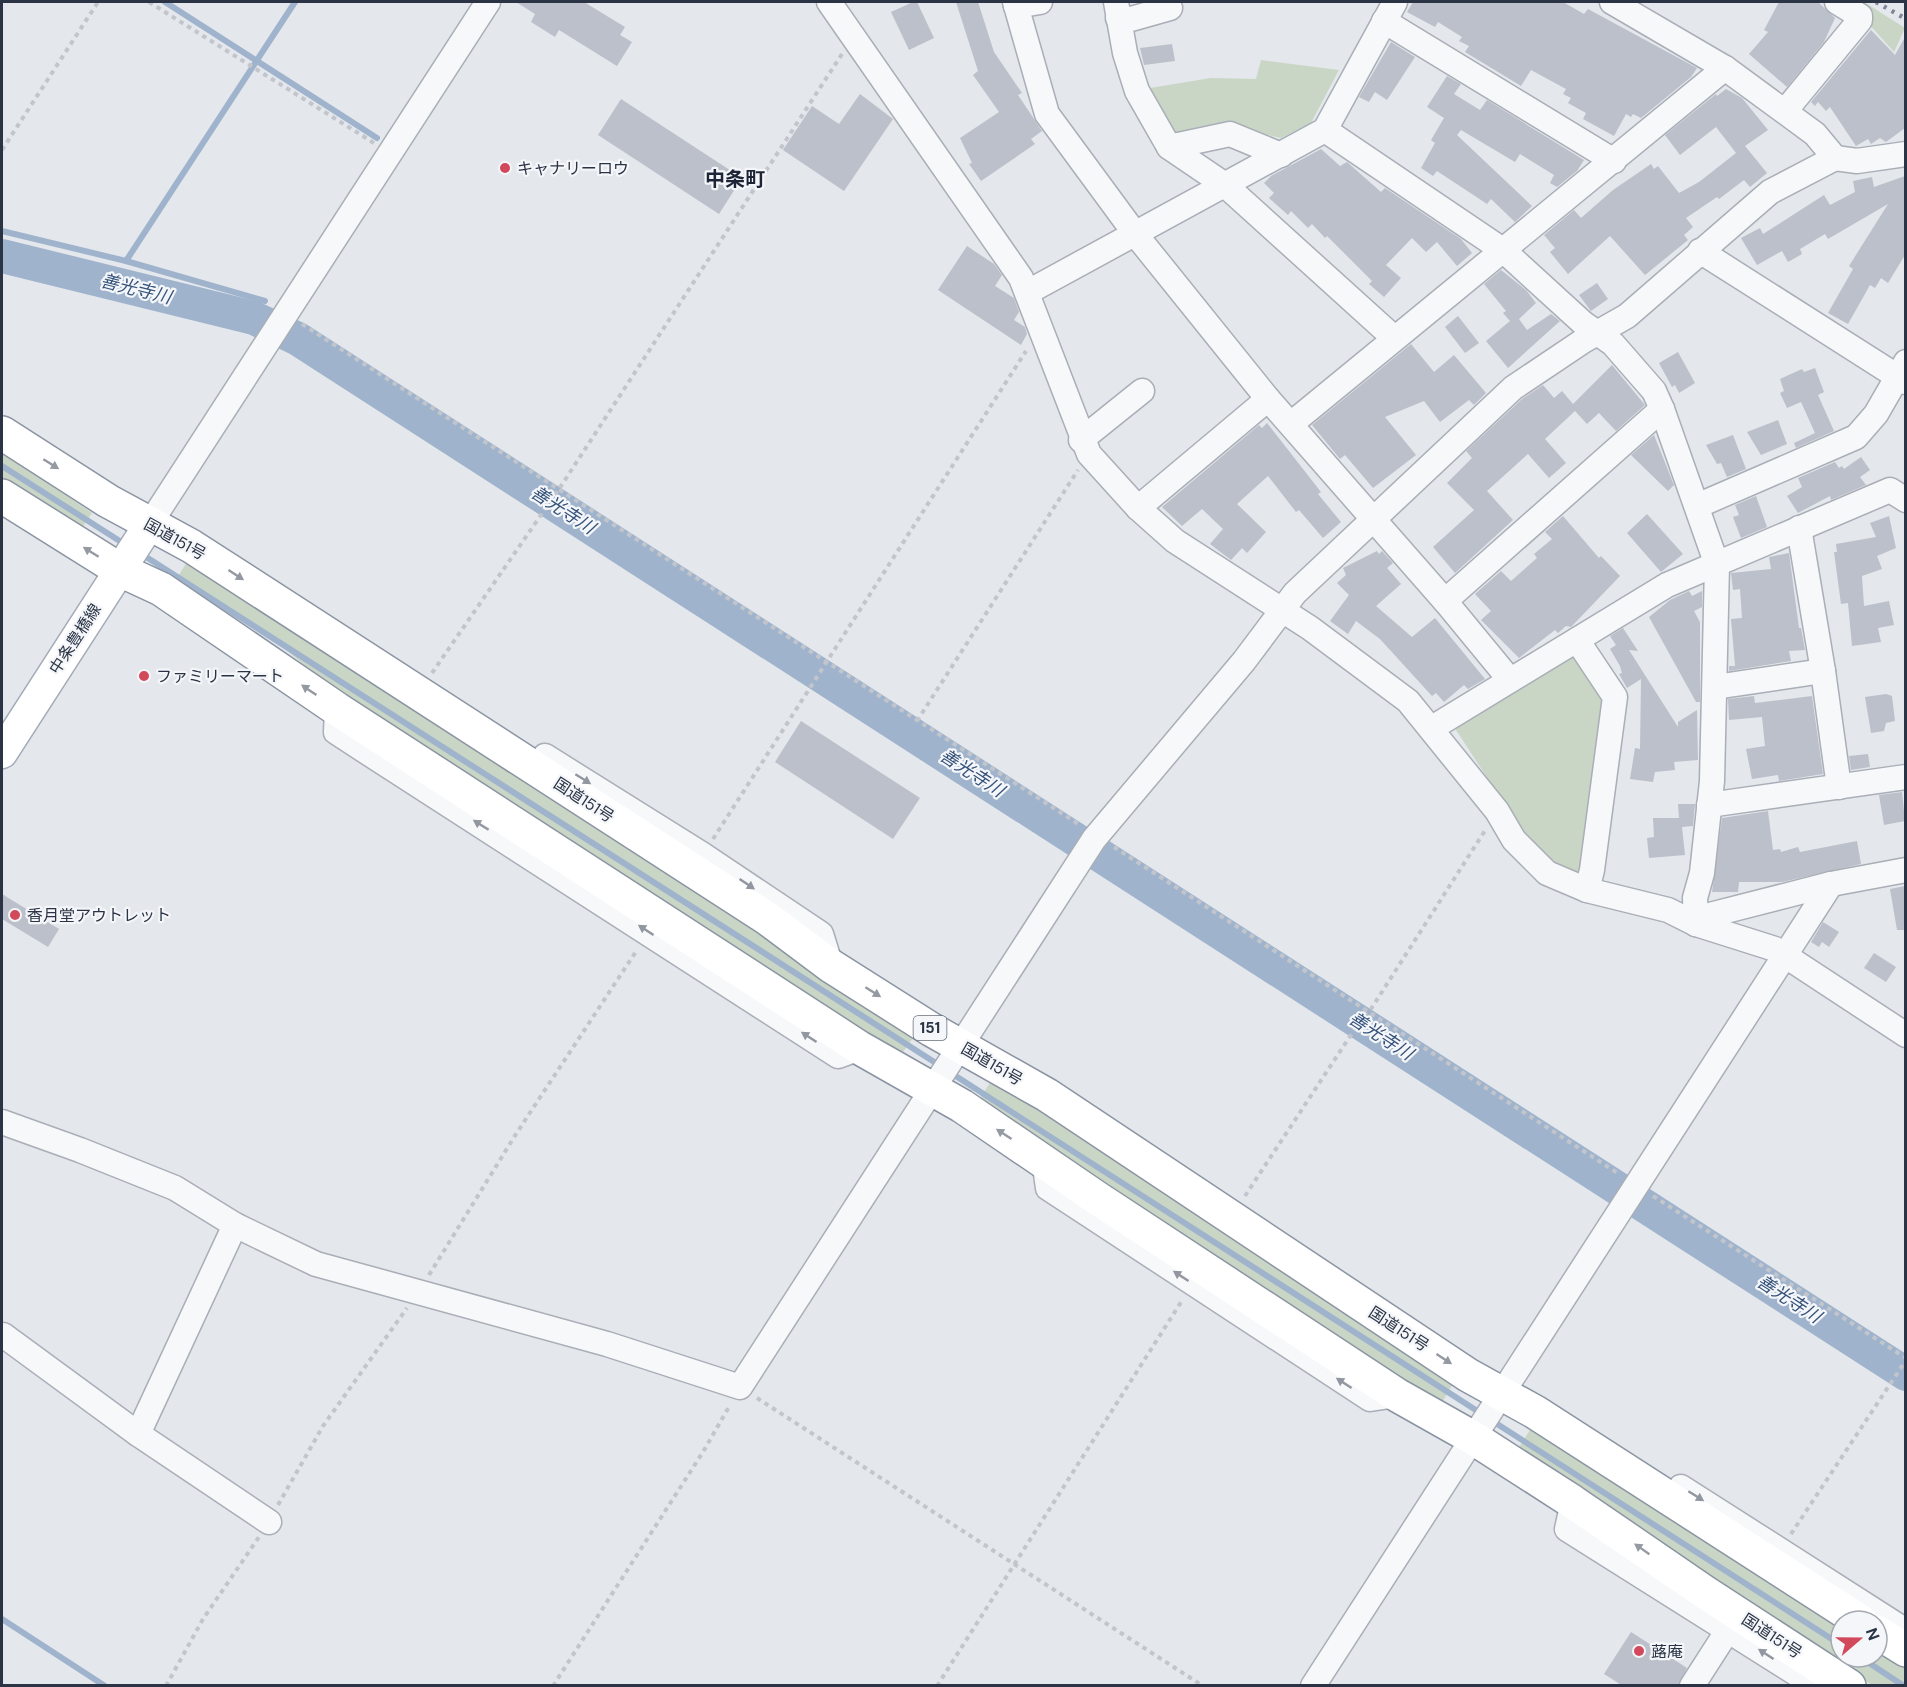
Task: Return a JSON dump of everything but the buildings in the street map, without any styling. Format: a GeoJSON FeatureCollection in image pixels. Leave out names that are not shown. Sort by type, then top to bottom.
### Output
{"type":"FeatureCollection","features":[{"type":"Feature","properties":{"kind":"highway","name":"国道151号"},"geometry":{"type":"LineString","coordinates":[[2,433],[134,548],[161,589],[337,710],[860,1048],[931,1091],[962,1106],[1107,1205],[1397,1395],[1474,1438],[1849,1686]]}},
{"type":"Feature","properties":{"kind":"highway","name":"国道151号"},"geometry":{"type":"LineString","coordinates":[[2,496],[134,548],[191,546],[768,919],[831,966],[961,1046],[1047,1095],[1404,1333],[1841,1609]]}},
{"type":"Feature","properties":{"kind":"highway"},"geometry":{"type":"LineString","coordinates":[[1889,1640],[1905,1650]]}},
{"type":"Feature","properties":{"kind":"main road","name":"中条豊橋線"},"geometry":{"type":"LineString","coordinates":[[2,753],[134,548]]}},
{"type":"Feature","properties":{"kind":"street"},"geometry":{"type":"LineString","coordinates":[[134,548],[488,2]]}},
{"type":"Feature","properties":{"kind":"street"},"geometry":{"type":"LineString","coordinates":[[831,2],[1028,292],[1085,447],[1138,508],[1175,541],[1310,628],[1408,700],[1497,811],[1514,840],[1547,873],[1587,890],[1668,910],[1696,924],[1786,955],[1905,1035]]}},
{"type":"Feature","properties":{"kind":"street"},"geometry":{"type":"LineString","coordinates":[[1612,2],[1725,68],[1815,134],[1835,158]]}},
{"type":"Feature","properties":{"kind":"street"},"geometry":{"type":"LineString","coordinates":[[1785,111],[1860,20],[1860,16],[1837,2]]}},
{"type":"Feature","properties":{"kind":"street"},"geometry":{"type":"LineString","coordinates":[[1024,3],[1047,114],[1136,235],[1268,399],[1372,521],[1445,601],[1510,680]]}},
{"type":"Feature","properties":{"kind":"street"},"geometry":{"type":"LineString","coordinates":[[1117,10],[1131,19],[1170,8]]}},
{"type":"Feature","properties":{"kind":"street"},"geometry":{"type":"LineString","coordinates":[[1117,10],[1125,53],[1137,91],[1169,147],[1226,185],[1394,338]]}},
{"type":"Feature","properties":{"kind":"street"},"geometry":{"type":"LineString","coordinates":[[1028,292],[1325,130],[1390,11],[1614,160]]}},
{"type":"Feature","properties":{"kind":"street"},"geometry":{"type":"LineString","coordinates":[[1291,424],[1725,68]]}},
{"type":"Feature","properties":{"kind":"street"},"geometry":{"type":"LineString","coordinates":[[1325,130],[1504,251],[1582,323],[1613,344],[1654,391],[1717,565],[1715,687],[1709,805],[1702,873],[1695,898],[1696,924]]}},
{"type":"Feature","properties":{"kind":"street"},"geometry":{"type":"LineString","coordinates":[[1169,147],[1230,135],[1281,155]]}},
{"type":"Feature","properties":{"kind":"street"},"geometry":{"type":"LineString","coordinates":[[2,1122],[80,1149],[175,1188],[236,1226],[316,1264],[607,1344],[740,1387],[1089,847],[1244,661],[1295,592],[1514,388],[1627,316],[1770,192],[1835,158],[1857,161],[1905,154]]}},
{"type":"Feature","properties":{"kind":"street"},"geometry":{"type":"LineString","coordinates":[[1697,506],[1856,436],[1876,414],[1902,374],[1700,251]]}},
{"type":"Feature","properties":{"kind":"street"},"geometry":{"type":"LineString","coordinates":[[1085,447],[1142,391]]}},
{"type":"Feature","properties":{"kind":"street"},"geometry":{"type":"LineString","coordinates":[[1138,508],[1268,399]]}},
{"type":"Feature","properties":{"kind":"street"},"geometry":{"type":"LineString","coordinates":[[1445,601],[1662,409]]}},
{"type":"Feature","properties":{"kind":"street"},"geometry":{"type":"LineString","coordinates":[[1432,728],[1667,585],[1890,490],[1905,500]]}},
{"type":"Feature","properties":{"kind":"street"},"geometry":{"type":"LineString","coordinates":[[1799,528],[1823,671],[1839,787]]}},
{"type":"Feature","properties":{"kind":"street"},"geometry":{"type":"LineString","coordinates":[[300,617],[321,613],[703,855],[821,934],[831,966]]}},
{"type":"Feature","properties":{"kind":"street"},"geometry":{"type":"LineString","coordinates":[[1577,640],[1615,698],[1593,870],[1587,890]]}},
{"type":"Feature","properties":{"kind":"street"},"geometry":{"type":"LineString","coordinates":[[1715,687],[1823,671]]}},
{"type":"Feature","properties":{"kind":"street"},"geometry":{"type":"LineString","coordinates":[[337,710],[336,732],[838,1056],[860,1048]]}},
{"type":"Feature","properties":{"kind":"street"},"geometry":{"type":"LineString","coordinates":[[1709,805],[1905,777]]}},
{"type":"Feature","properties":{"kind":"street"},"geometry":{"type":"LineString","coordinates":[[1696,924],[1706,916],[1831,884],[1905,870]]}},
{"type":"Feature","properties":{"kind":"street"},"geometry":{"type":"LineString","coordinates":[[1312,1686],[1831,884]]}},
{"type":"Feature","properties":{"kind":"street"},"geometry":{"type":"LineString","coordinates":[[1047,1095],[1055,1085],[1402,1313],[1404,1333]]}},
{"type":"Feature","properties":{"kind":"street"},"geometry":{"type":"LineString","coordinates":[[1044,1160],[1048,1188],[1370,1399],[1397,1395]]}},
{"type":"Feature","properties":{"kind":"street"},"geometry":{"type":"LineString","coordinates":[[138,1434],[236,1226]]}},
{"type":"Feature","properties":{"kind":"street"},"geometry":{"type":"LineString","coordinates":[[3,1335],[138,1434],[269,1522]]}},
{"type":"Feature","properties":{"kind":"street"},"geometry":{"type":"LineString","coordinates":[[1575,1439],[1590,1430],[1781,1549],[1905,1631]]}},
{"type":"Feature","properties":{"kind":"street"},"geometry":{"type":"LineString","coordinates":[[1573,1502],[1567,1529],[1816,1686]]}},
{"type":"Feature","properties":{"kind":"street"},"geometry":{"type":"LineString","coordinates":[[1692,1686],[1728,1630]]}},
{"type":"Feature","properties":{"kind":"path"},"geometry":{"type":"LineString","coordinates":[[2,150],[98,2]]}},
{"type":"Feature","properties":{"kind":"path"},"geometry":{"type":"LineString","coordinates":[[149,2],[391,154]]}},
{"type":"Feature","properties":{"kind":"path"},"geometry":{"type":"LineString","coordinates":[[427,682],[543,509],[563,483],[854,36]]}},
{"type":"Feature","properties":{"kind":"path"},"geometry":{"type":"LineString","coordinates":[[703,855],[823,664],[1041,328]]}},
{"type":"Feature","properties":{"kind":"path"},"geometry":{"type":"LineString","coordinates":[[916,721],[1085,447]]}},
{"type":"Feature","properties":{"kind":"path"},"geometry":{"type":"LineString","coordinates":[[1238,1206],[1364,1015],[1371,1009],[1497,811]]}},
{"type":"Feature","properties":{"kind":"path"},"geometry":{"type":"LineString","coordinates":[[166,1686],[203,1619],[269,1522],[323,1426],[418,1292],[516,1134],[649,932]]}},
{"type":"Feature","properties":{"kind":"path"},"geometry":{"type":"LineString","coordinates":[[937,1686],[1193,1283]]}},
{"type":"Feature","properties":{"kind":"path"},"geometry":{"type":"LineString","coordinates":[[1781,1549],[1904,1362]]}},
{"type":"Feature","properties":{"kind":"path"},"geometry":{"type":"LineString","coordinates":[[553,1686],[703,1452],[740,1387],[1203,1686]]}},
{"type":"Feature","properties":{"kind":"green space"},"geometry":{"type":"Polygon","coordinates":[[[1864,2],[1905,28],[1894,52],[1869,24],[1864,2]]]}},
{"type":"Feature","properties":{"kind":"green space"},"geometry":{"type":"Polygon","coordinates":[[[1261,60],[1339,70],[1311,123],[1281,138],[1236,128],[1169,135],[1150,88],[1211,78],[1256,79],[1261,60]]]}},
{"type":"Feature","properties":{"kind":"green space"},"geometry":{"type":"Polygon","coordinates":[[[2,452],[92,513],[79,532],[2,481],[2,452]]]}},
{"type":"Feature","properties":{"kind":"green space"},"geometry":{"type":"Polygon","coordinates":[[[189,559],[729,906],[815,972],[913,1038],[898,1059],[359,711],[266,633],[177,578],[189,559]]]}},
{"type":"Feature","properties":{"kind":"green space"},"geometry":{"type":"Polygon","coordinates":[[[1570,652],[1605,694],[1585,868],[1576,873],[1545,857],[1524,834],[1456,730],[1458,723],[1570,652]]]}},
{"type":"Feature","properties":{"kind":"green space"},"geometry":{"type":"Polygon","coordinates":[[[993,1078],[1454,1382],[1441,1404],[1138,1215],[979,1100],[993,1078]]]}},
{"type":"Feature","properties":{"kind":"green space"},"geometry":{"type":"Polygon","coordinates":[[[1533,1425],[1829,1615],[1829,1657],[1687,1566],[1518,1449],[1533,1425]]]}},
{"type":"Feature","properties":{"kind":"green space"},"geometry":{"type":"Polygon","coordinates":[[[1889,1655],[1905,1665],[1905,1685],[1872,1685],[1847,1669],[1889,1669],[1889,1655]]]}},
{"type":"Feature","properties":{"kind":"waterway"},"geometry":{"type":"LineString","coordinates":[[165,2],[377,138]]}},
{"type":"Feature","properties":{"kind":"waterway"},"geometry":{"type":"LineString","coordinates":[[126,261],[295,2]]}},
{"type":"Feature","properties":{"kind":"waterway"},"geometry":{"type":"LineString","coordinates":[[2,231],[126,261],[265,301]]}},
{"type":"Feature","properties":{"kind":"waterway","name":"善光寺川"},"geometry":{"type":"LineString","coordinates":[[2,256],[254,318],[298,339],[1906,1374]]}},
{"type":"Feature","properties":{"kind":"waterway"},"geometry":{"type":"LineString","coordinates":[[2,466],[126,545]]}},
{"type":"Feature","properties":{"kind":"waterway"},"geometry":{"type":"LineString","coordinates":[[140,553],[942,1067]]}},
{"type":"Feature","properties":{"kind":"waterway"},"geometry":{"type":"LineString","coordinates":[[951,1073],[1482,1414]]}},
{"type":"Feature","properties":{"kind":"waterway"},"geometry":{"type":"LineString","coordinates":[[1491,1420],[1829,1637]]}},
{"type":"Feature","properties":{"kind":"waterway"},"geometry":{"type":"LineString","coordinates":[[2,1619],[105,1686]]}},
{"type":"Feature","properties":{"kind":"waterway"},"geometry":{"type":"LineString","coordinates":[[1878,1669],[1904,1686]]}},
{"type":"Feature","properties":{"kind":"railway"},"geometry":{"type":"LineString","coordinates":[[1876,2],[1906,19]]}},
{"type":"Feature","properties":{"kind":"place","name":"キャナリーロウ"},"geometry":{"type":"Point","coordinates":[505,168]}},
{"type":"Feature","properties":{"kind":"place","name":"ファミリーマート"},"geometry":{"type":"Point","coordinates":[144,676]}},
{"type":"Feature","properties":{"kind":"place","name":"香月堂アウトレット"},"geometry":{"type":"Point","coordinates":[15,915]}},
{"type":"Feature","properties":{"kind":"place","name":"蕗庵"},"geometry":{"type":"Point","coordinates":[1639,1651]}},
{"type":"Feature","properties":{"kind":"district","name":"中条町"},"geometry":{"type":"Point","coordinates":[735,179]}}]}
